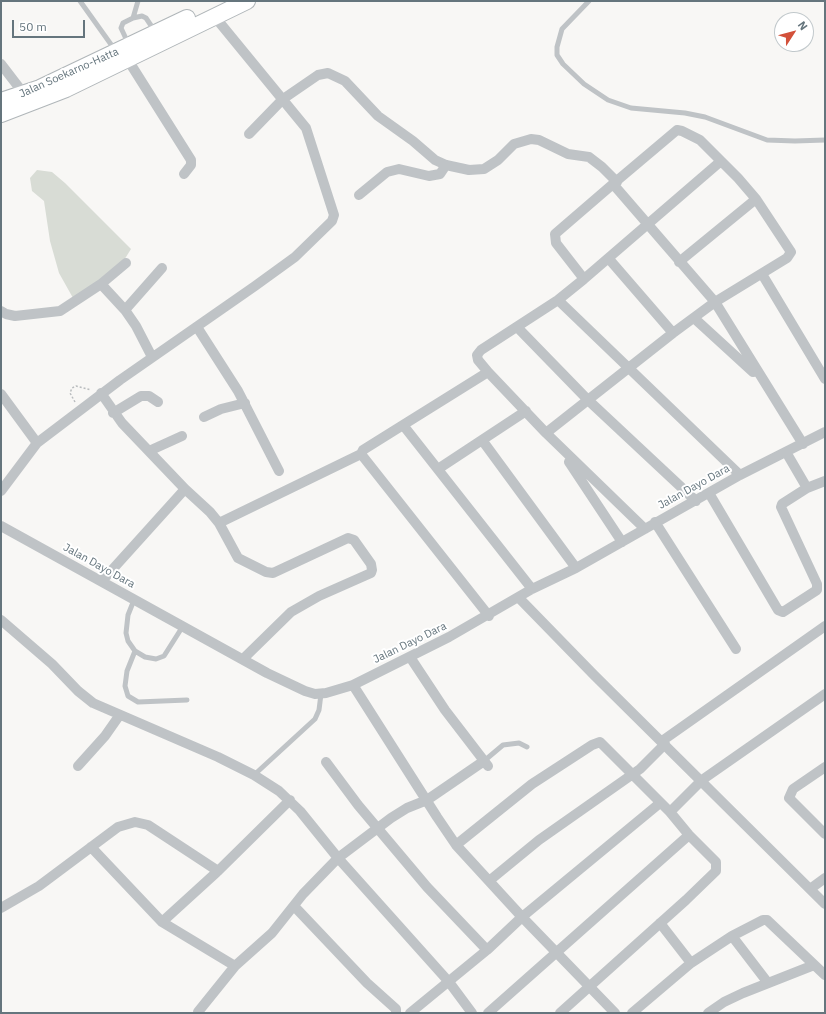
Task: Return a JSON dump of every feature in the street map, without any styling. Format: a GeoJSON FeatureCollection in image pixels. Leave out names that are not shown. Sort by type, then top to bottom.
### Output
{"type":"FeatureCollection","features":[{"type":"Feature","properties":{"kind":"main road","name":"Jalan Soekarno-Hatta"},"geometry":{"type":"LineString","coordinates":[[1,101],[24,94],[125,53],[156,33],[222,1]]}},
{"type":"Feature","properties":{"kind":"main road"},"geometry":{"type":"LineString","coordinates":[[1,114],[66,89],[125,53],[215,17],[247,1]]}},
{"type":"Feature","properties":{"kind":"street"},"geometry":{"type":"LineString","coordinates":[[1,491],[37,443],[101,393],[197,327],[294,256],[332,220],[334,215],[306,128],[215,17]]}},
{"type":"Feature","properties":{"kind":"street"},"geometry":{"type":"LineString","coordinates":[[125,53],[191,160],[191,165],[184,174]]}},
{"type":"Feature","properties":{"kind":"street"},"geometry":{"type":"LineString","coordinates":[[1,64],[24,94]]}},
{"type":"Feature","properties":{"kind":"street"},"geometry":{"type":"LineString","coordinates":[[249,134],[283,99],[318,75],[328,73],[337,76],[349,85],[378,116],[413,141],[435,160],[446,165],[464,169],[484,169],[498,160],[514,144],[531,139],[539,140],[571,155],[589,157],[615,183],[647,226],[715,302],[803,444]]}},
{"type":"Feature","properties":{"kind":"street"},"geometry":{"type":"LineString","coordinates":[[546,433],[672,333],[715,302],[787,258],[791,252],[756,199],[721,161],[700,140],[677,130],[555,234],[556,243],[584,279]]}},
{"type":"Feature","properties":{"kind":"street"},"geometry":{"type":"LineString","coordinates":[[645,529],[546,433],[488,372],[478,360],[477,355],[481,350],[558,300],[609,259],[721,161]]}},
{"type":"Feature","properties":{"kind":"street"},"geometry":{"type":"LineString","coordinates":[[359,195],[387,172],[399,169],[429,176],[440,174],[446,165]]}},
{"type":"Feature","properties":{"kind":"street"},"geometry":{"type":"LineString","coordinates":[[679,262],[756,199]]}},
{"type":"Feature","properties":{"kind":"street"},"geometry":{"type":"LineString","coordinates":[[609,259],[672,333]]}},
{"type":"Feature","properties":{"kind":"street"},"geometry":{"type":"LineString","coordinates":[[1,311],[15,316],[60,311],[101,284],[126,263]]}},
{"type":"Feature","properties":{"kind":"street"},"geometry":{"type":"LineString","coordinates":[[125,310],[162,268]]}},
{"type":"Feature","properties":{"kind":"street"},"geometry":{"type":"LineString","coordinates":[[762,274],[825,379]]}},
{"type":"Feature","properties":{"kind":"street"},"geometry":{"type":"LineString","coordinates":[[101,284],[125,310],[136,326],[152,357]]}},
{"type":"Feature","properties":{"kind":"street"},"geometry":{"type":"LineString","coordinates":[[558,300],[740,475]]}},
{"type":"Feature","properties":{"kind":"street"},"geometry":{"type":"LineString","coordinates":[[694,318],[762,380]]}},
{"type":"Feature","properties":{"kind":"street"},"geometry":{"type":"LineString","coordinates":[[197,327],[245,403],[279,471]]}},
{"type":"Feature","properties":{"kind":"street"},"geometry":{"type":"LineString","coordinates":[[517,327],[588,400],[696,501]]}},
{"type":"Feature","properties":{"kind":"street"},"geometry":{"type":"LineString","coordinates":[[219,523],[361,454],[363,450],[488,372]]}},
{"type":"Feature","properties":{"kind":"street"},"geometry":{"type":"LineString","coordinates":[[101,393],[114,413],[185,489],[210,512],[219,523],[238,558],[266,572],[273,573],[351,538],[356,542],[372,568],[369,574],[319,596],[291,612],[243,659]]}},
{"type":"Feature","properties":{"kind":"street"},"geometry":{"type":"LineString","coordinates":[[1,394],[37,443]]}},
{"type":"Feature","properties":{"kind":"street"},"geometry":{"type":"LineString","coordinates":[[114,413],[141,396],[152,397],[158,402]]}},
{"type":"Feature","properties":{"kind":"street"},"geometry":{"type":"LineString","coordinates":[[204,418],[221,409],[245,403]]}},
{"type":"Feature","properties":{"kind":"street"},"geometry":{"type":"LineString","coordinates":[[438,469],[526,411]]}},
{"type":"Feature","properties":{"kind":"street"},"geometry":{"type":"LineString","coordinates":[[403,425],[532,589]]}},
{"type":"Feature","properties":{"kind":"street","name":"Jalan Dayo Dara"},"geometry":{"type":"LineString","coordinates":[[1,526],[134,600],[298,688],[310,693],[321,694],[353,685],[489,616],[532,589],[576,568],[655,522],[709,494],[740,475],[825,432]]}},
{"type":"Feature","properties":{"kind":"street"},"geometry":{"type":"LineString","coordinates":[[149,451],[182,436]]}},
{"type":"Feature","properties":{"kind":"street"},"geometry":{"type":"LineString","coordinates":[[482,440],[576,568]]}},
{"type":"Feature","properties":{"kind":"street"},"geometry":{"type":"LineString","coordinates":[[562,449],[622,542]]}},
{"type":"Feature","properties":{"kind":"street"},"geometry":{"type":"LineString","coordinates":[[786,452],[807,488]]}},
{"type":"Feature","properties":{"kind":"street"},"geometry":{"type":"LineString","coordinates":[[361,454],[489,616]]}},
{"type":"Feature","properties":{"kind":"street"},"geometry":{"type":"LineString","coordinates":[[709,494],[778,610],[783,612],[817,590],[817,584],[780,507],[782,504],[807,488],[825,481]]}},
{"type":"Feature","properties":{"kind":"street"},"geometry":{"type":"LineString","coordinates":[[102,581],[185,489]]}},
{"type":"Feature","properties":{"kind":"street"},"geometry":{"type":"LineString","coordinates":[[655,522],[736,649]]}},
{"type":"Feature","properties":{"kind":"street"},"geometry":{"type":"LineString","coordinates":[[519,598],[558,639],[702,780],[825,904]]}},
{"type":"Feature","properties":{"kind":"street"},"geometry":{"type":"LineString","coordinates":[[1,620],[52,664],[85,697],[100,707],[119,716],[189,743],[254,775],[290,800],[338,858],[449,982],[472,1013]]}},
{"type":"Feature","properties":{"kind":"street"},"geometry":{"type":"LineString","coordinates":[[489,881],[539,840],[640,769],[663,743],[825,626]]}},
{"type":"Feature","properties":{"kind":"street"},"geometry":{"type":"LineString","coordinates":[[198,1012],[235,966],[272,933],[320,875],[338,858],[377,828],[407,808],[426,800],[486,763],[436,697],[410,657]]}},
{"type":"Feature","properties":{"kind":"street"},"geometry":{"type":"LineString","coordinates":[[353,685],[456,845],[556,953],[615,1013]]}},
{"type":"Feature","properties":{"kind":"street"},"geometry":{"type":"LineString","coordinates":[[670,812],[702,780],[825,694]]}},
{"type":"Feature","properties":{"kind":"street"},"geometry":{"type":"LineString","coordinates":[[78,766],[119,716]]}},
{"type":"Feature","properties":{"kind":"street"},"geometry":{"type":"LineString","coordinates":[[456,845],[532,784],[600,742],[670,812],[689,835],[716,862],[716,871],[560,1013]]}},
{"type":"Feature","properties":{"kind":"street"},"geometry":{"type":"LineString","coordinates":[[326,762],[377,828],[427,887],[487,950]]}},
{"type":"Feature","properties":{"kind":"street"},"geometry":{"type":"LineString","coordinates":[[825,767],[793,789],[789,798],[825,834]]}},
{"type":"Feature","properties":{"kind":"street"},"geometry":{"type":"LineString","coordinates":[[162,922],[218,871],[290,800]]}},
{"type":"Feature","properties":{"kind":"street"},"geometry":{"type":"LineString","coordinates":[[410,1013],[487,950],[522,917],[660,802]]}},
{"type":"Feature","properties":{"kind":"street"},"geometry":{"type":"LineString","coordinates":[[1,908],[39,886],[118,826],[135,822],[148,825],[218,871]]}},
{"type":"Feature","properties":{"kind":"street"},"geometry":{"type":"LineString","coordinates":[[488,1013],[689,835]]}},
{"type":"Feature","properties":{"kind":"street"},"geometry":{"type":"LineString","coordinates":[[90,847],[162,922],[235,966]]}},
{"type":"Feature","properties":{"kind":"street"},"geometry":{"type":"LineString","coordinates":[[810,889],[825,878]]}},
{"type":"Feature","properties":{"kind":"street"},"geometry":{"type":"LineString","coordinates":[[294,906],[361,977],[396,1009],[396,1013]]}},
{"type":"Feature","properties":{"kind":"street"},"geometry":{"type":"LineString","coordinates":[[632,1013],[691,963],[732,936],[760,921],[767,920],[825,975]]}},
{"type":"Feature","properties":{"kind":"street"},"geometry":{"type":"LineString","coordinates":[[660,923],[691,963]]}},
{"type":"Feature","properties":{"kind":"street"},"geometry":{"type":"LineString","coordinates":[[732,936],[768,983]]}},
{"type":"Feature","properties":{"kind":"street"},"geometry":{"type":"LineString","coordinates":[[708,1013],[724,1002],[814,964]]}},
{"type":"Feature","properties":{"kind":"lane"},"geometry":{"type":"LineString","coordinates":[[80,1],[125,53]]}},
{"type":"Feature","properties":{"kind":"lane"},"geometry":{"type":"LineString","coordinates":[[132,18],[138,1]]}},
{"type":"Feature","properties":{"kind":"lane"},"geometry":{"type":"LineString","coordinates":[[588,1],[562,29],[557,46],[557,55],[563,64],[584,84],[608,100],[638,110],[685,113],[705,117],[767,140],[825,140]]}},
{"type":"Feature","properties":{"kind":"lane"},"geometry":{"type":"LineString","coordinates":[[125,53],[121,28],[123,23],[132,18],[142,16],[146,18],[156,33]]}},
{"type":"Feature","properties":{"kind":"lane"},"geometry":{"type":"LineString","coordinates":[[134,600],[126,625],[128,641],[135,651],[150,659],[160,659],[171,648],[184,626]]}},
{"type":"Feature","properties":{"kind":"lane"},"geometry":{"type":"LineString","coordinates":[[135,651],[127,671],[125,686],[128,696],[138,702],[187,700]]}},
{"type":"Feature","properties":{"kind":"lane"},"geometry":{"type":"LineString","coordinates":[[254,775],[315,719],[319,710],[321,694]]}},
{"type":"Feature","properties":{"kind":"lane"},"geometry":{"type":"LineString","coordinates":[[486,763],[503,745],[519,743],[527,747]]}},
{"type":"Feature","properties":{"kind":"path"},"geometry":{"type":"LineString","coordinates":[[80,410],[70,393],[72,388],[76,386],[101,393]]}},
{"type":"Feature","properties":{"kind":"shaded area"},"geometry":{"type":"Polygon","coordinates":[[[37,170],[52,172],[131,249],[111,281],[73,298],[59,273],[50,241],[44,201],[32,191],[30,178],[37,170]]]}}]}
